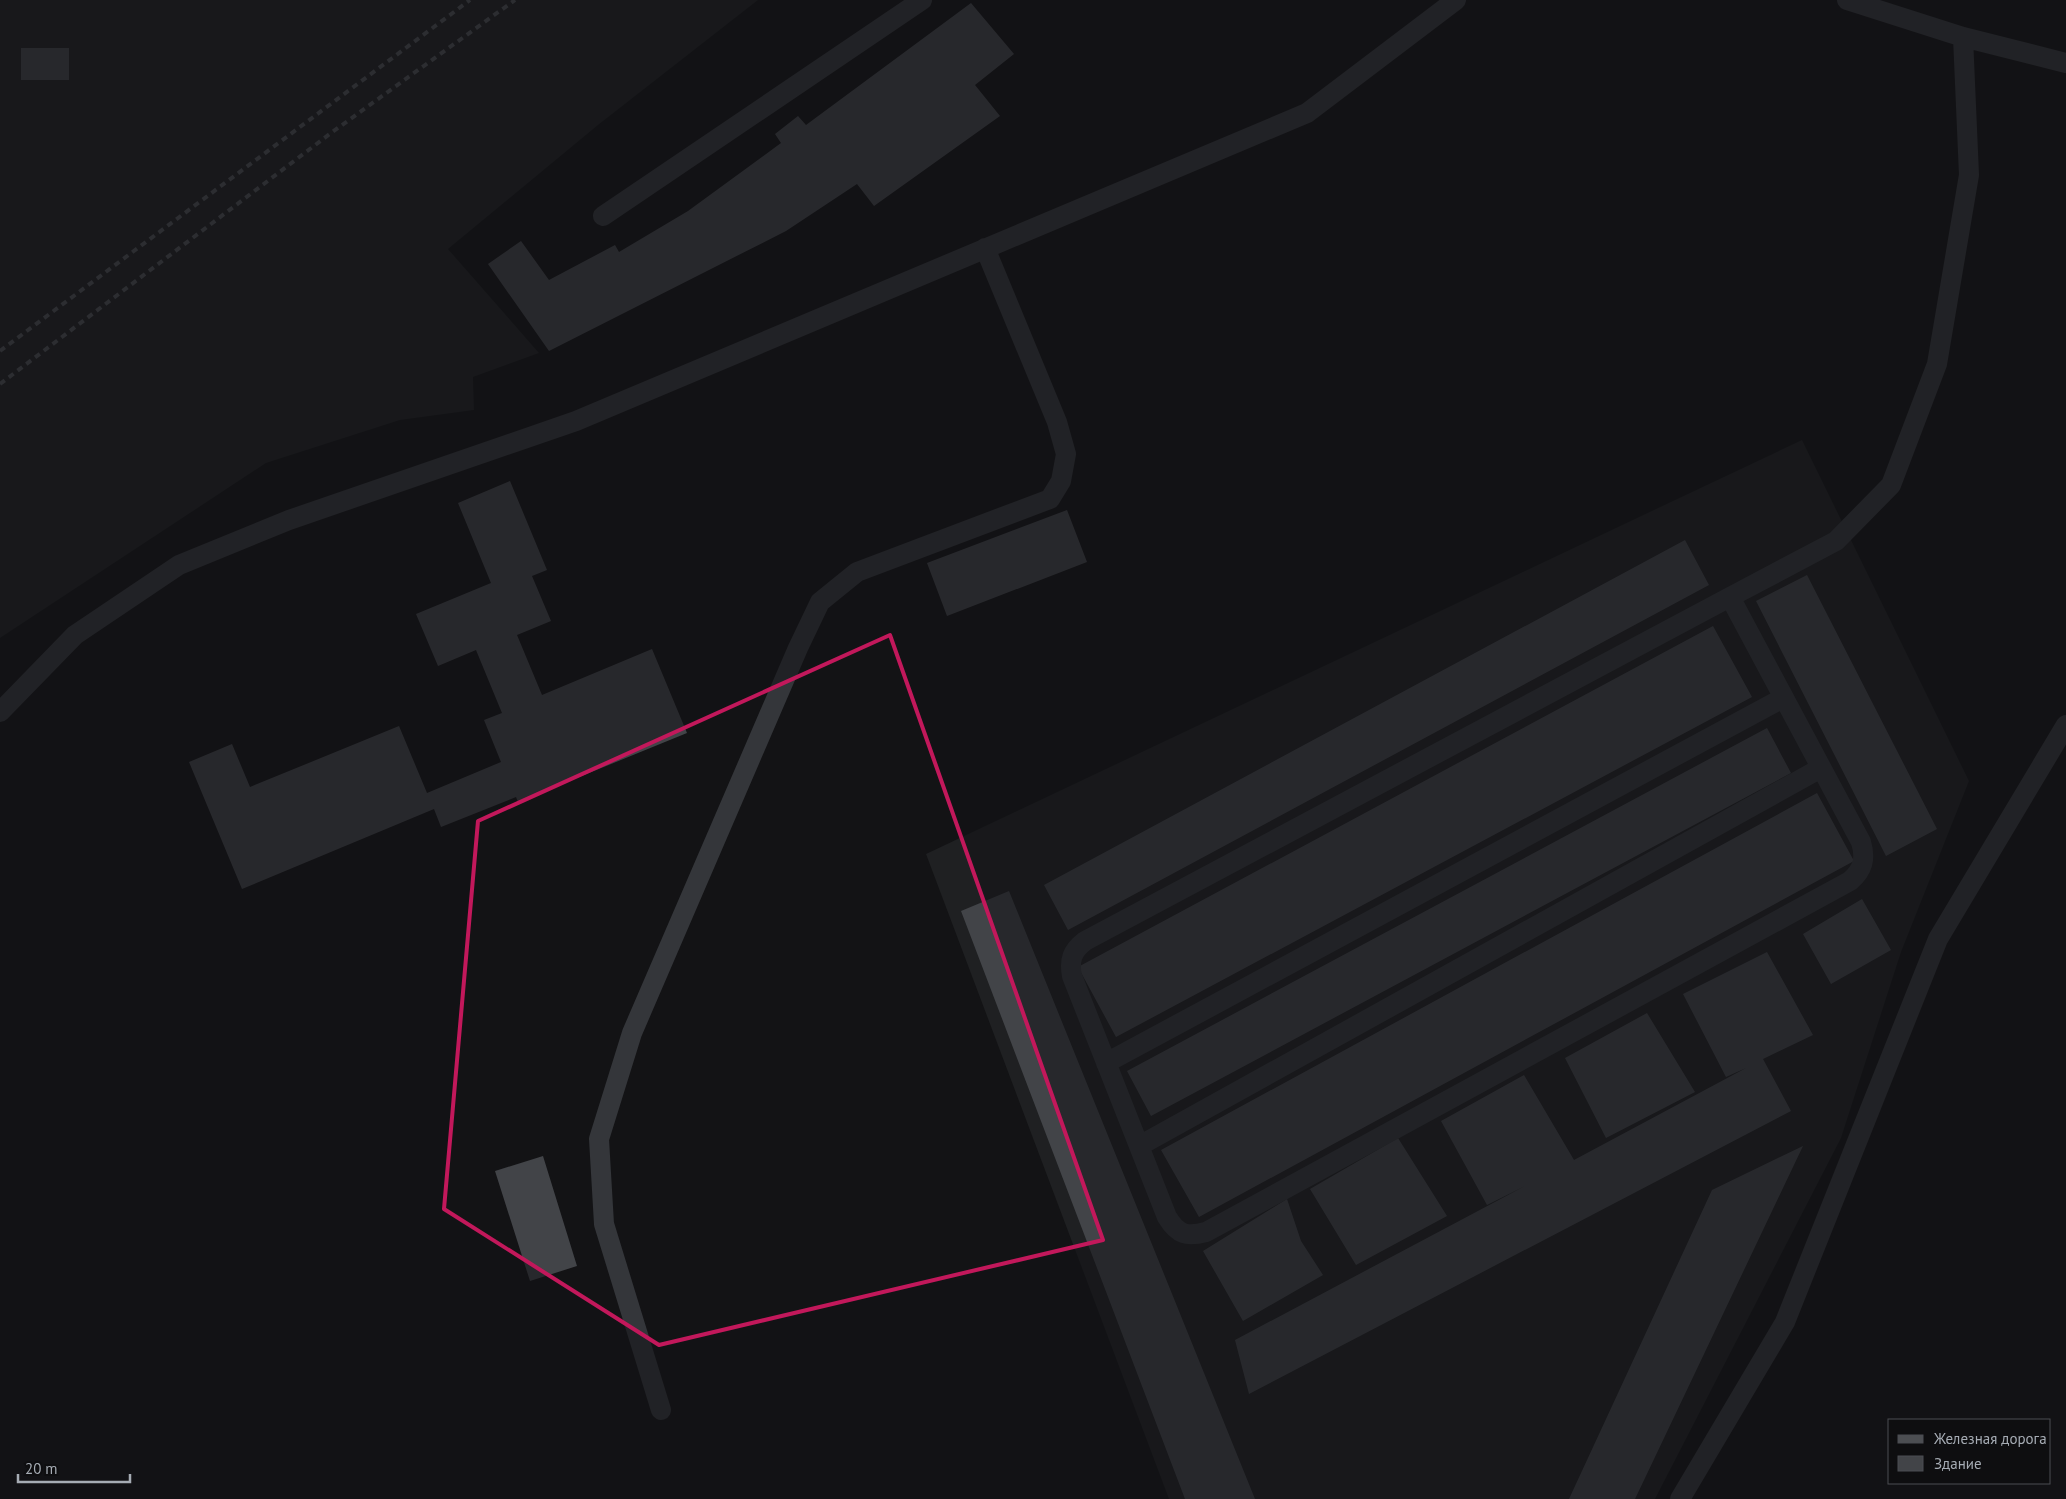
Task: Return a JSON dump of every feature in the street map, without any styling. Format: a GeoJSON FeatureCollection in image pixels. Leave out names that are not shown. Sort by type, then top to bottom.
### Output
{"type":"FeatureCollection","features":[{"type":"Feature","properties":{"kind":"lane"},"geometry":{"type":"LineString","coordinates":[[603,216],[922,0]]}},
{"type":"Feature","properties":{"kind":"lane"},"geometry":{"type":"LineString","coordinates":[[0,712],[75,635],[178,565],[289,520],[576,421],[1307,113],[1456,0]]}},
{"type":"Feature","properties":{"kind":"lane"},"geometry":{"type":"LineString","coordinates":[[1847,0],[1963,37],[2066,63]]}},
{"type":"Feature","properties":{"kind":"lane"},"geometry":{"type":"LineString","coordinates":[[1730,598],[1861,842],[1864,864],[1858,874],[1850,881],[1206,1232],[1195,1235],[1183,1234],[1173,1227],[1167,1217],[1138,1146],[1072,976],[1071,956],[1077,947],[1085,941],[1836,541],[1891,485],[1937,364],[1969,175],[1963,37]]}},
{"type":"Feature","properties":{"kind":"lane"},"geometry":{"type":"LineString","coordinates":[[661,1410],[604,1224],[599,1139],[632,1033],[644,1005],[820,602],[857,572],[1050,499],[1061,481],[1066,454],[1057,422],[985,248]]}},
{"type":"Feature","properties":{"kind":"lane"},"geometry":{"type":"LineString","coordinates":[[1106,1064],[1784,698]]}},
{"type":"Feature","properties":{"kind":"lane"},"geometry":{"type":"LineString","coordinates":[[1680,1499],[1785,1322],[1938,939],[2066,725]]}},
{"type":"Feature","properties":{"kind":"lane"},"geometry":{"type":"LineString","coordinates":[[1138,1146],[1821,768]]}},
{"type":"Feature","properties":{"kind":"highlighted area"},"geometry":{"type":"Polygon","coordinates":[[[890,635],[1103,1240],[659,1345],[444,1209],[478,821],[890,635]]]}},
{"type":"Feature","properties":{"kind":"shaded area"},"geometry":{"type":"Polygon","coordinates":[[[0,0],[758,0],[598,125],[448,249],[539,353],[473,377],[474,410],[400,420],[266,463],[0,638],[0,0]]]}},
{"type":"Feature","properties":{"kind":"shaded area"},"geometry":{"type":"Polygon","coordinates":[[[1802,440],[1969,781],[1901,952],[1841,1138],[1655,1499],[1169,1499],[926,854],[1802,440]]]}},
{"type":"Feature","properties":{"kind":"building"},"geometry":{"type":"Polygon","coordinates":[[[971,3],[1014,54],[975,85],[1000,116],[874,206],[857,184],[786,231],[549,351],[488,264],[521,241],[549,280],[615,245],[619,252],[688,211],[781,143],[775,134],[798,116],[806,125],[971,3]]]}},
{"type":"Feature","properties":{"kind":"building"},"geometry":{"type":"Polygon","coordinates":[[[21,48],[69,48],[69,80],[21,80],[21,48]]]}},
{"type":"Feature","properties":{"kind":"building"},"geometry":{"type":"Polygon","coordinates":[[[510,481],[547,570],[532,576],[551,621],[517,635],[542,695],[652,649],[687,733],[518,802],[516,797],[441,827],[434,809],[242,889],[189,762],[232,744],[250,787],[399,726],[427,793],[501,762],[484,720],[502,713],[476,650],[438,666],[416,614],[491,583],[458,503],[510,481]]]}},
{"type":"Feature","properties":{"kind":"building"},"geometry":{"type":"Polygon","coordinates":[[[1067,510],[1087,562],[947,616],[927,563],[1067,510]]]}},
{"type":"Feature","properties":{"kind":"building"},"geometry":{"type":"Polygon","coordinates":[[[1685,540],[1709,585],[1068,930],[1044,885],[1685,540]]]}},
{"type":"Feature","properties":{"kind":"building"},"geometry":{"type":"Polygon","coordinates":[[[1807,575],[1937,829],[1886,856],[1756,601],[1807,575]]]}},
{"type":"Feature","properties":{"kind":"building"},"geometry":{"type":"Polygon","coordinates":[[[1713,626],[1752,697],[1116,1037],[1078,967],[1713,626]]]}},
{"type":"Feature","properties":{"kind":"building"},"geometry":{"type":"Polygon","coordinates":[[[1767,728],[1791,773],[1151,1116],[1127,1071],[1767,728]]]}},
{"type":"Feature","properties":{"kind":"building"},"geometry":{"type":"Polygon","coordinates":[[[1817,793],[1854,861],[1199,1217],[1161,1150],[1817,793]]]}},
{"type":"Feature","properties":{"kind":"building"},"geometry":{"type":"Polygon","coordinates":[[[1009,891],[1255,1499],[1185,1499],[961,911],[1009,891]]]}},
{"type":"Feature","properties":{"kind":"building"},"geometry":{"type":"Polygon","coordinates":[[[1862,899],[1891,950],[1831,984],[1803,934],[1862,899]]]}},
{"type":"Feature","properties":{"kind":"building"},"geometry":{"type":"Polygon","coordinates":[[[1767,952],[1813,1035],[1763,1059],[1791,1111],[1249,1394],[1235,1340],[1525,1186],[1487,1205],[1441,1121],[1524,1075],[1574,1160],[1746,1068],[1726,1077],[1683,994],[1767,952]]]}},
{"type":"Feature","properties":{"kind":"building"},"geometry":{"type":"Polygon","coordinates":[[[1647,1013],[1695,1092],[1606,1138],[1565,1058],[1647,1013]]]}},
{"type":"Feature","properties":{"kind":"building"},"geometry":{"type":"Polygon","coordinates":[[[1398,1138],[1447,1216],[1356,1265],[1310,1189],[1398,1138]]]}},
{"type":"Feature","properties":{"kind":"building"},"geometry":{"type":"Polygon","coordinates":[[[1803,1146],[1635,1499],[1569,1499],[1712,1190],[1803,1146]]]}},
{"type":"Feature","properties":{"kind":"building"},"geometry":{"type":"Polygon","coordinates":[[[543,1156],[577,1266],[530,1281],[495,1171],[543,1156]]]}},
{"type":"Feature","properties":{"kind":"building"},"geometry":{"type":"Polygon","coordinates":[[[1287,1199],[1301,1241],[1323,1275],[1243,1321],[1203,1251],[1287,1199]]]}},
{"type":"Feature","properties":{"kind":"railway"},"geometry":{"type":"LineString","coordinates":[[0,351],[470,0]]}},
{"type":"Feature","properties":{"kind":"railway"},"geometry":{"type":"LineString","coordinates":[[0,384],[331,133],[515,0]]}}]}
